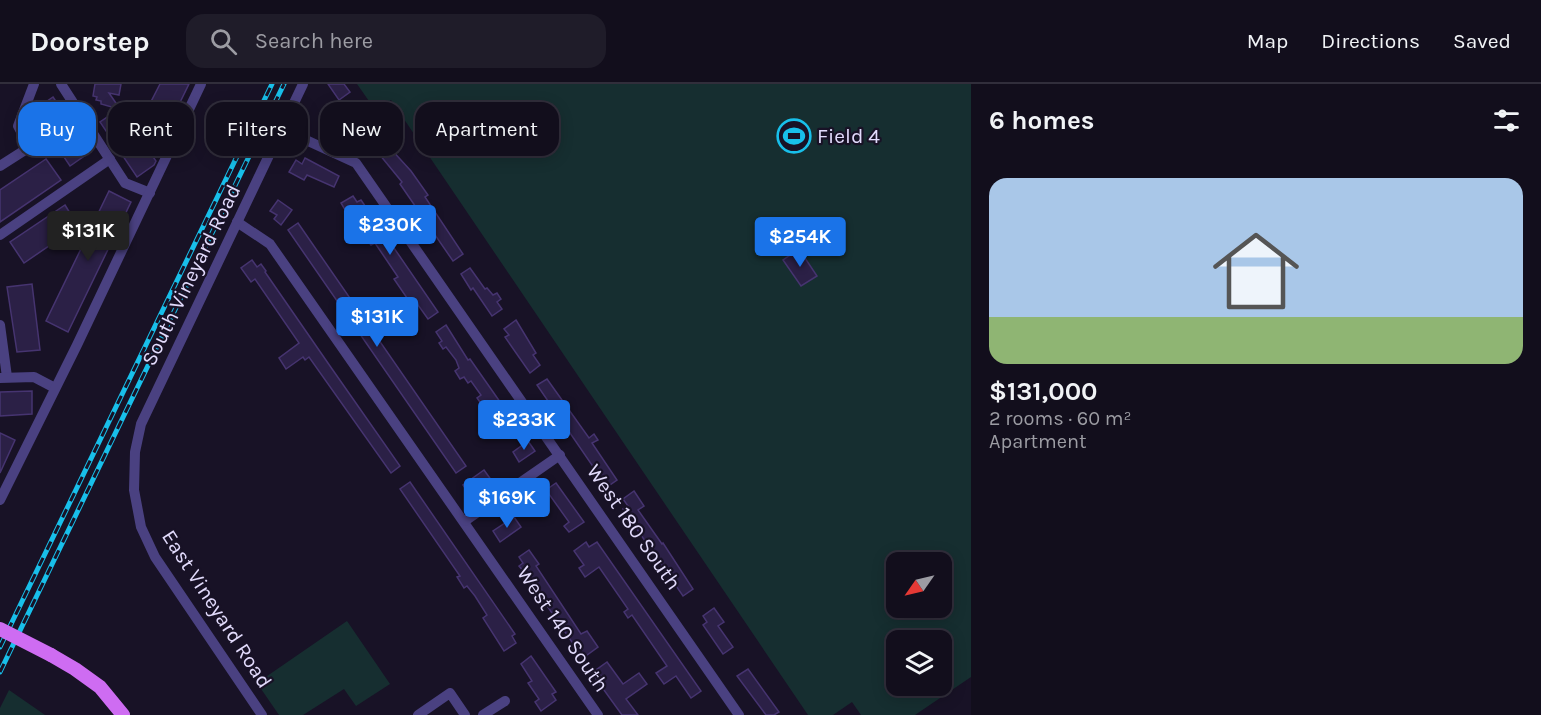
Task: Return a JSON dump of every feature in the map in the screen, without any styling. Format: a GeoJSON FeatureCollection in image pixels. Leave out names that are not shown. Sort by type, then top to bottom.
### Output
{"type":"FeatureCollection","features":[{"type":"Feature","properties":{"kind":"main road"},"geometry":{"type":"LineString","coordinates":[[0,629],[75,669],[100,687],[123,715]]}},
{"type":"Feature","properties":{"kind":"street"},"geometry":{"type":"LineString","coordinates":[[0,166],[25,150],[27,143],[18,126],[34,84]]}},
{"type":"Feature","properties":{"kind":"street"},"geometry":{"type":"LineString","coordinates":[[61,84],[125,183],[150,193]]}},
{"type":"Feature","properties":{"kind":"street"},"geometry":{"type":"LineString","coordinates":[[0,500],[201,84]]}},
{"type":"Feature","properties":{"kind":"street","name":"South Vineyard Road"},"geometry":{"type":"LineString","coordinates":[[295,102],[303,84]]}},
{"type":"Feature","properties":{"kind":"street","name":"West 180 South"},"geometry":{"type":"LineString","coordinates":[[308,141],[356,163],[740,715]]}},
{"type":"Feature","properties":{"kind":"street","name":"South Vineyard Road"},"geometry":{"type":"LineString","coordinates":[[135,452],[141,424],[269,156]]}},
{"type":"Feature","properties":{"kind":"street"},"geometry":{"type":"LineString","coordinates":[[0,235],[110,159]]}},
{"type":"Feature","properties":{"kind":"street","name":"West 140 South"},"geometry":{"type":"LineString","coordinates":[[237,222],[270,244],[598,715]]}},
{"type":"Feature","properties":{"kind":"street"},"geometry":{"type":"LineString","coordinates":[[0,325],[4,377],[34,376],[55,388]]}},
{"type":"Feature","properties":{"kind":"street","name":"East Vineyard Road"},"geometry":{"type":"LineString","coordinates":[[135,452],[134,490],[141,526],[155,557],[262,715]]}},
{"type":"Feature","properties":{"kind":"street"},"geometry":{"type":"LineString","coordinates":[[465,521],[560,455]]}},
{"type":"Feature","properties":{"kind":"street"},"geometry":{"type":"LineString","coordinates":[[418,715],[450,693],[465,715]]}},
{"type":"Feature","properties":{"kind":"street"},"geometry":{"type":"LineString","coordinates":[[483,715],[505,701]]}},
{"type":"Feature","properties":{"kind":"green space"},"geometry":{"type":"Polygon","coordinates":[[[357,84],[971,84],[971,677],[952,690],[952,630],[886,630],[886,696],[943,696],[915,715],[861,715],[852,702],[833,715],[808,715],[429,156],[559,156],[559,102],[415,102],[415,135],[403,118],[403,102],[391,100],[370,102],[357,84]]]}},
{"type":"Feature","properties":{"kind":"green space"},"geometry":{"type":"Polygon","coordinates":[[[347,621],[390,684],[356,706],[344,689],[303,715],[279,715],[257,683],[347,621]]]}},
{"type":"Feature","properties":{"kind":"green space"},"geometry":{"type":"Polygon","coordinates":[[[9,690],[45,715],[0,715],[0,708],[9,690]]]}},
{"type":"Feature","properties":{"kind":"building"},"geometry":{"type":"Polygon","coordinates":[[[95,84],[121,84],[119,95],[109,93],[115,102],[108,102],[108,106],[101,104],[101,101],[96,100],[97,97],[93,96],[95,84]]]}},
{"type":"Feature","properties":{"kind":"building"},"geometry":{"type":"Polygon","coordinates":[[[160,84],[189,84],[180,102],[151,102],[160,84]]]}},
{"type":"Feature","properties":{"kind":"building"},"geometry":{"type":"Polygon","coordinates":[[[328,84],[344,84],[350,92],[339,100],[328,84]]]}},
{"type":"Feature","properties":{"kind":"building"},"geometry":{"type":"Polygon","coordinates":[[[53,97],[56,102],[46,102],[53,97]]]}},
{"type":"Feature","properties":{"kind":"building"},"geometry":{"type":"Polygon","coordinates":[[[108,117],[108,134],[100,122],[108,117]]]}},
{"type":"Feature","properties":{"kind":"building"},"geometry":{"type":"Polygon","coordinates":[[[63,156],[84,156],[70,166],[63,156]]]}},
{"type":"Feature","properties":{"kind":"building"},"geometry":{"type":"Polygon","coordinates":[[[123,156],[153,156],[156,161],[154,165],[137,177],[123,156]]]}},
{"type":"Feature","properties":{"kind":"building"},"geometry":{"type":"Polygon","coordinates":[[[381,156],[397,156],[411,171],[428,195],[425,197],[463,254],[453,261],[400,184],[402,182],[381,156]]]}},
{"type":"Feature","properties":{"kind":"building"},"geometry":{"type":"Polygon","coordinates":[[[305,158],[339,176],[334,187],[307,175],[304,180],[289,172],[296,160],[302,164],[305,158]]]}},
{"type":"Feature","properties":{"kind":"building"},"geometry":{"type":"Polygon","coordinates":[[[46,159],[61,180],[0,222],[0,190],[46,159]]]}},
{"type":"Feature","properties":{"kind":"building"},"geometry":{"type":"Polygon","coordinates":[[[109,191],[131,202],[68,332],[46,321],[109,191]]]}},
{"type":"Feature","properties":{"kind":"building"},"geometry":{"type":"Polygon","coordinates":[[[353,196],[357,202],[361,200],[438,312],[428,319],[413,298],[409,301],[394,279],[398,277],[375,243],[371,245],[362,233],[366,230],[356,214],[350,218],[341,203],[353,196]]]}},
{"type":"Feature","properties":{"kind":"building"},"geometry":{"type":"Polygon","coordinates":[[[278,200],[292,210],[281,225],[274,219],[277,215],[270,211],[278,200]]]}},
{"type":"Feature","properties":{"kind":"building"},"geometry":{"type":"Polygon","coordinates":[[[65,205],[78,226],[24,263],[10,242],[65,205]]]}},
{"type":"Feature","properties":{"kind":"building"},"geometry":{"type":"Polygon","coordinates":[[[298,223],[466,466],[456,473],[288,230],[298,223]]]}},
{"type":"Feature","properties":{"kind":"building"},"geometry":{"type":"Polygon","coordinates":[[[799,249],[817,276],[801,286],[783,260],[799,249]]]}},
{"type":"Feature","properties":{"kind":"building"},"geometry":{"type":"Polygon","coordinates":[[[252,260],[257,267],[261,264],[400,466],[391,473],[309,357],[305,360],[303,357],[286,369],[279,358],[299,343],[255,279],[251,282],[241,268],[252,260]]]}},
{"type":"Feature","properties":{"kind":"building"},"geometry":{"type":"Polygon","coordinates":[[[470,268],[485,289],[487,288],[493,295],[497,293],[501,299],[497,302],[502,309],[492,316],[461,274],[470,268]]]}},
{"type":"Feature","properties":{"kind":"building"},"geometry":{"type":"Polygon","coordinates":[[[32,284],[40,350],[17,352],[7,287],[32,284]]]}},
{"type":"Feature","properties":{"kind":"building"},"geometry":{"type":"Polygon","coordinates":[[[516,320],[536,353],[533,355],[540,365],[530,373],[505,337],[509,335],[504,329],[516,320]]]}},
{"type":"Feature","properties":{"kind":"building"},"geometry":{"type":"Polygon","coordinates":[[[446,325],[468,360],[470,359],[519,429],[509,436],[485,403],[482,405],[477,398],[481,395],[471,381],[468,383],[464,377],[460,379],[455,371],[459,368],[456,360],[446,347],[443,349],[439,343],[442,341],[436,332],[446,325]]]}},
{"type":"Feature","properties":{"kind":"building"},"geometry":{"type":"Polygon","coordinates":[[[547,379],[589,438],[594,434],[598,440],[592,443],[617,480],[607,487],[537,385],[547,379]]]}},
{"type":"Feature","properties":{"kind":"building"},"geometry":{"type":"Polygon","coordinates":[[[32,391],[32,414],[0,416],[0,392],[32,391]]]}},
{"type":"Feature","properties":{"kind":"building"},"geometry":{"type":"Polygon","coordinates":[[[0,433],[15,440],[0,473],[0,433]]]}},
{"type":"Feature","properties":{"kind":"building"},"geometry":{"type":"Polygon","coordinates":[[[528,441],[535,451],[519,462],[513,452],[528,441]]]}},
{"type":"Feature","properties":{"kind":"building"},"geometry":{"type":"Polygon","coordinates":[[[484,470],[492,481],[470,496],[463,485],[484,470]]]}},
{"type":"Feature","properties":{"kind":"building"},"geometry":{"type":"Polygon","coordinates":[[[410,482],[515,634],[512,636],[516,643],[504,651],[483,618],[487,615],[475,596],[467,586],[464,588],[457,577],[460,576],[400,489],[410,482]]]}},
{"type":"Feature","properties":{"kind":"building"},"geometry":{"type":"Polygon","coordinates":[[[556,483],[584,522],[569,532],[564,526],[569,522],[546,490],[556,483]]]}},
{"type":"Feature","properties":{"kind":"building"},"geometry":{"type":"Polygon","coordinates":[[[634,491],[644,506],[638,510],[693,589],[683,596],[623,509],[628,506],[623,499],[634,491]]]}},
{"type":"Feature","properties":{"kind":"building"},"geometry":{"type":"Polygon","coordinates":[[[514,517],[521,527],[500,542],[493,531],[514,517]]]}},
{"type":"Feature","properties":{"kind":"building"},"geometry":{"type":"Polygon","coordinates":[[[586,542],[589,547],[597,542],[701,691],[691,698],[676,676],[664,684],[656,673],[667,666],[632,615],[628,618],[624,612],[628,609],[599,567],[585,577],[579,568],[584,565],[574,551],[586,542]]]}},
{"type":"Feature","properties":{"kind":"building"},"geometry":{"type":"Polygon","coordinates":[[[529,550],[539,564],[536,566],[581,634],[587,631],[598,647],[583,658],[534,587],[536,586],[519,566],[523,563],[519,557],[529,550]]]}},
{"type":"Feature","properties":{"kind":"building"},"geometry":{"type":"Polygon","coordinates":[[[714,608],[724,622],[718,626],[733,647],[723,654],[703,625],[707,622],[703,616],[714,608]]]}},
{"type":"Feature","properties":{"kind":"building"},"geometry":{"type":"Polygon","coordinates":[[[531,656],[556,692],[552,694],[556,700],[541,711],[535,702],[539,699],[528,683],[532,681],[521,664],[531,656]]]}},
{"type":"Feature","properties":{"kind":"building"},"geometry":{"type":"Polygon","coordinates":[[[607,662],[623,684],[639,673],[647,684],[626,699],[638,715],[622,715],[596,679],[601,676],[596,670],[607,662]]]}},
{"type":"Feature","properties":{"kind":"building"},"geometry":{"type":"Polygon","coordinates":[[[748,669],[779,712],[766,715],[737,676],[748,669]]]}},
{"type":"Feature","properties":{"kind":"railway"},"geometry":{"type":"LineString","coordinates":[[0,647],[272,84]]}},
{"type":"Feature","properties":{"kind":"railway"},"geometry":{"type":"LineString","coordinates":[[0,672],[284,84]]}},
{"type":"Feature","properties":{"kind":"place","name":"Field 4"},"geometry":{"type":"Point","coordinates":[794,136]}}]}
